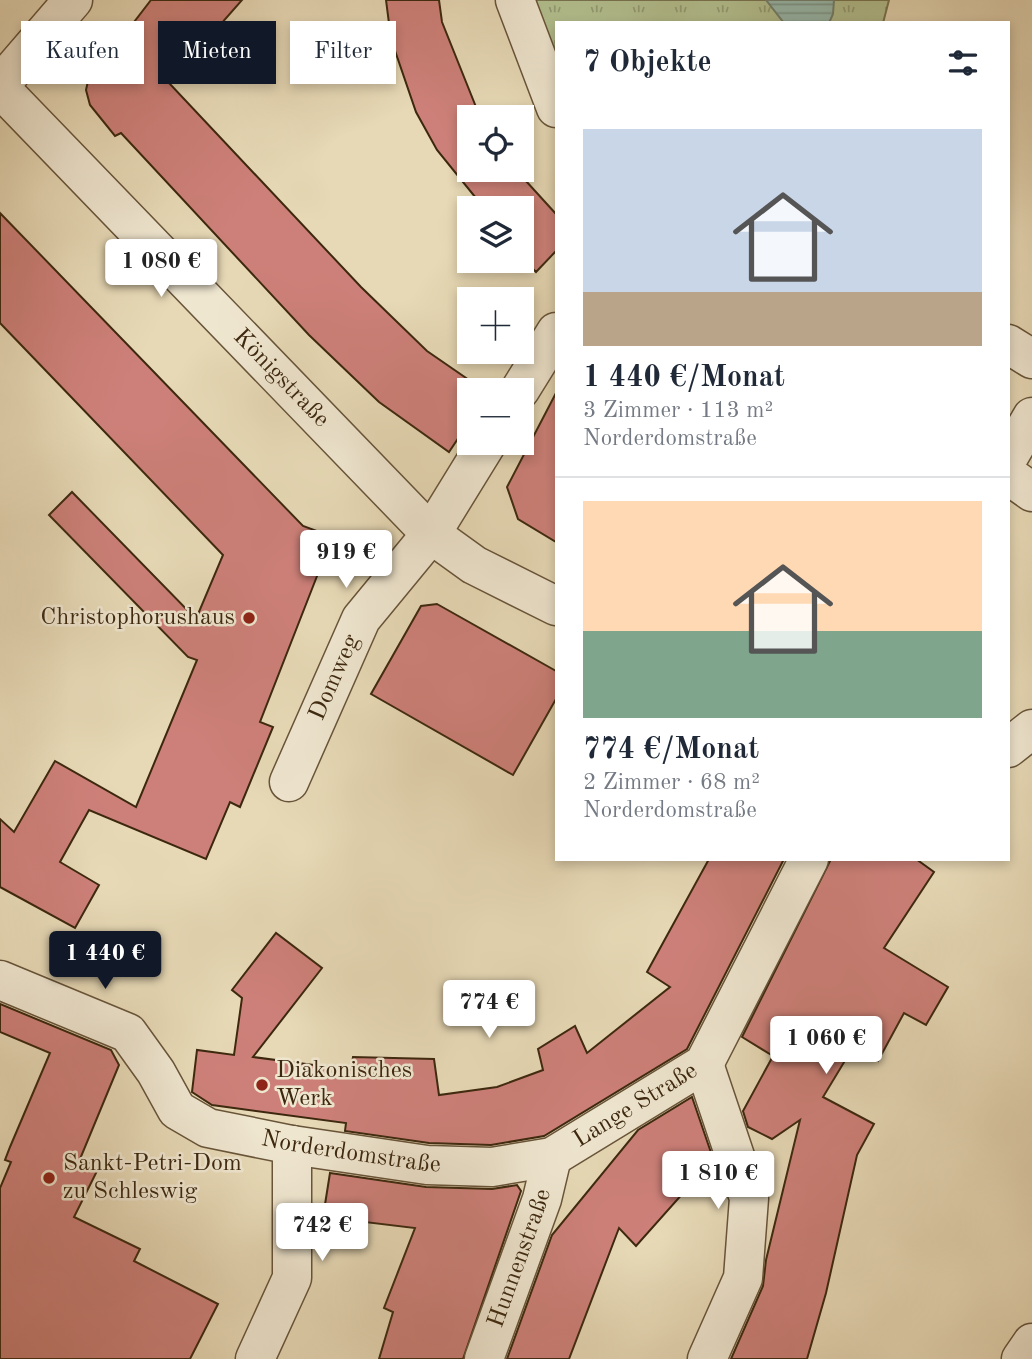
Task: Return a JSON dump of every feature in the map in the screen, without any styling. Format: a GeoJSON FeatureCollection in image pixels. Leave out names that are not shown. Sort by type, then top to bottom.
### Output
{"type":"FeatureCollection","features":[{"type":"Feature","properties":{"kind":"street"},"geometry":{"type":"LineString","coordinates":[[0,86],[73,0]]}},
{"type":"Feature","properties":{"kind":"street"},"geometry":{"type":"LineString","coordinates":[[515,0],[555,105]]}},
{"type":"Feature","properties":{"kind":"street","name":"Königstraße"},"geometry":{"type":"LineString","coordinates":[[0,86],[430,534],[474,565],[555,606]]}},
{"type":"Feature","properties":{"kind":"street"},"geometry":{"type":"LineString","coordinates":[[527,378],[555,334]]}},
{"type":"Feature","properties":{"kind":"street"},"geometry":{"type":"LineString","coordinates":[[1010,345],[1032,359]]}},
{"type":"Feature","properties":{"kind":"street"},"geometry":{"type":"LineString","coordinates":[[1010,455],[1032,417]]}},
{"type":"Feature","properties":{"kind":"street","name":"Domweg"},"geometry":{"type":"LineString","coordinates":[[289,782],[361,619],[430,534],[479,455]]}},
{"type":"Feature","properties":{"kind":"street"},"geometry":{"type":"LineString","coordinates":[[1010,476],[1032,492]]}},
{"type":"Feature","properties":{"kind":"street"},"geometry":{"type":"LineString","coordinates":[[1010,746],[1032,729]]}},
{"type":"Feature","properties":{"kind":"street","name":"Lange Straße"},"geometry":{"type":"LineString","coordinates":[[552,1157],[704,1064],[808,861]]}},
{"type":"Feature","properties":{"kind":"street","name":"Norderdomstraße"},"geometry":{"type":"LineString","coordinates":[[0,980],[128,1033],[156,1072],[177,1110],[208,1128],[292,1145],[427,1165],[492,1167],[552,1157]]}},
{"type":"Feature","properties":{"kind":"street"},"geometry":{"type":"LineString","coordinates":[[704,1064],[748,1198],[743,1278],[707,1359]]}},
{"type":"Feature","properties":{"kind":"street"},"geometry":{"type":"LineString","coordinates":[[255,1359],[292,1278],[292,1145]]}},
{"type":"Feature","properties":{"kind":"street","name":"Hunnenstraße"},"geometry":{"type":"LineString","coordinates":[[484,1359],[542,1199],[552,1157]]}},
{"type":"Feature","properties":{"kind":"street"},"geometry":{"type":"LineString","coordinates":[[1021,1359],[1032,1343]]}},
{"type":"Feature","properties":{"kind":"green space"},"geometry":{"type":"Polygon","coordinates":[[[522,0],[889,0],[884,21],[555,21],[555,92],[522,0]]]}},
{"type":"Feature","properties":{"kind":"water"},"geometry":{"type":"Polygon","coordinates":[[[766,0],[834,0],[830,21],[782,21],[766,0]]]}},
{"type":"Feature","properties":{"kind":"building"},"geometry":{"type":"Polygon","coordinates":[[[151,0],[242,0],[224,21],[158,21],[158,84],[170,84],[361,287],[427,351],[466,378],[457,378],[457,440],[449,452],[379,402],[309,335],[121,133],[115,136],[90,105],[87,84],[144,84],[144,21],[135,21],[151,0]]]}},
{"type":"Feature","properties":{"kind":"building"},"geometry":{"type":"Polygon","coordinates":[[[386,0],[439,0],[442,22],[475,105],[457,105],[457,175],[437,150],[416,112],[396,54],[396,21],[389,21],[386,0]]]}},
{"type":"Feature","properties":{"kind":"building"},"geometry":{"type":"Polygon","coordinates":[[[463,182],[527,182],[555,213],[555,252],[536,272],[534,270],[534,196],[474,196],[463,182]]]}},
{"type":"Feature","properties":{"kind":"building"},"geometry":{"type":"Polygon","coordinates":[[[0,213],[303,526],[317,531],[329,544],[331,560],[319,571],[260,722],[273,727],[240,807],[230,802],[206,859],[89,810],[60,862],[99,885],[75,928],[0,887],[0,819],[14,832],[55,761],[136,807],[197,660],[188,657],[49,515],[72,492],[196,619],[223,555],[0,323],[0,213]]]}},
{"type":"Feature","properties":{"kind":"building"},"geometry":{"type":"Polygon","coordinates":[[[555,395],[555,541],[518,519],[507,487],[524,455],[534,455],[534,435],[555,395]]]}},
{"type":"Feature","properties":{"kind":"building"},"geometry":{"type":"Polygon","coordinates":[[[437,604],[555,670],[555,701],[513,775],[371,694],[421,606],[437,604]]]}},
{"type":"Feature","properties":{"kind":"building"},"geometry":{"type":"Polygon","coordinates":[[[708,861],[783,861],[687,1049],[544,1136],[491,1145],[429,1143],[345,1131],[346,1123],[212,1105],[192,1092],[197,1050],[234,1055],[242,998],[232,990],[276,933],[322,968],[253,1057],[351,1070],[353,1057],[434,1059],[439,1095],[497,1087],[543,1070],[538,1049],[575,1026],[587,1053],[670,987],[647,972],[708,861]]]}},
{"type":"Feature","properties":{"kind":"building"},"geometry":{"type":"Polygon","coordinates":[[[830,861],[919,861],[934,872],[884,948],[948,987],[926,1025],[904,1013],[878,1061],[852,1049],[823,1097],[874,1124],[857,1155],[826,1293],[807,1359],[731,1359],[763,1286],[766,1260],[800,1120],[772,1139],[748,1127],[743,1111],[773,1056],[742,1037],[830,861]]]}},
{"type":"Feature","properties":{"kind":"building","name":"Sankt-Petri-Dom zu Schleswig"},"geometry":{"type":"Polygon","coordinates":[[[0,1004],[111,1050],[119,1065],[80,1159],[99,1167],[74,1217],[140,1249],[134,1261],[218,1304],[190,1359],[0,1359],[0,1188],[11,1162],[5,1160],[50,1053],[0,1032],[0,1004]]]}},
{"type":"Feature","properties":{"kind":"building"},"geometry":{"type":"Polygon","coordinates":[[[692,1097],[719,1176],[707,1184],[700,1174],[636,1246],[619,1228],[569,1359],[507,1359],[552,1235],[638,1130],[692,1097]]]}},
{"type":"Feature","properties":{"kind":"building"},"geometry":{"type":"Polygon","coordinates":[[[330,1173],[426,1187],[492,1189],[517,1185],[521,1191],[463,1359],[379,1359],[393,1312],[384,1308],[415,1228],[323,1217],[330,1173]]]}},
{"type":"Feature","properties":{"kind":"place","name":"Christophorushaus"},"geometry":{"type":"Point","coordinates":[249,618]}},
{"type":"Feature","properties":{"kind":"place","name":"Diakonisches Werk"},"geometry":{"type":"Point","coordinates":[262,1085]}},
{"type":"Feature","properties":{"kind":"place","name":"Sankt-Petri-Dom zu Schleswig"},"geometry":{"type":"Point","coordinates":[49,1178]}}]}
